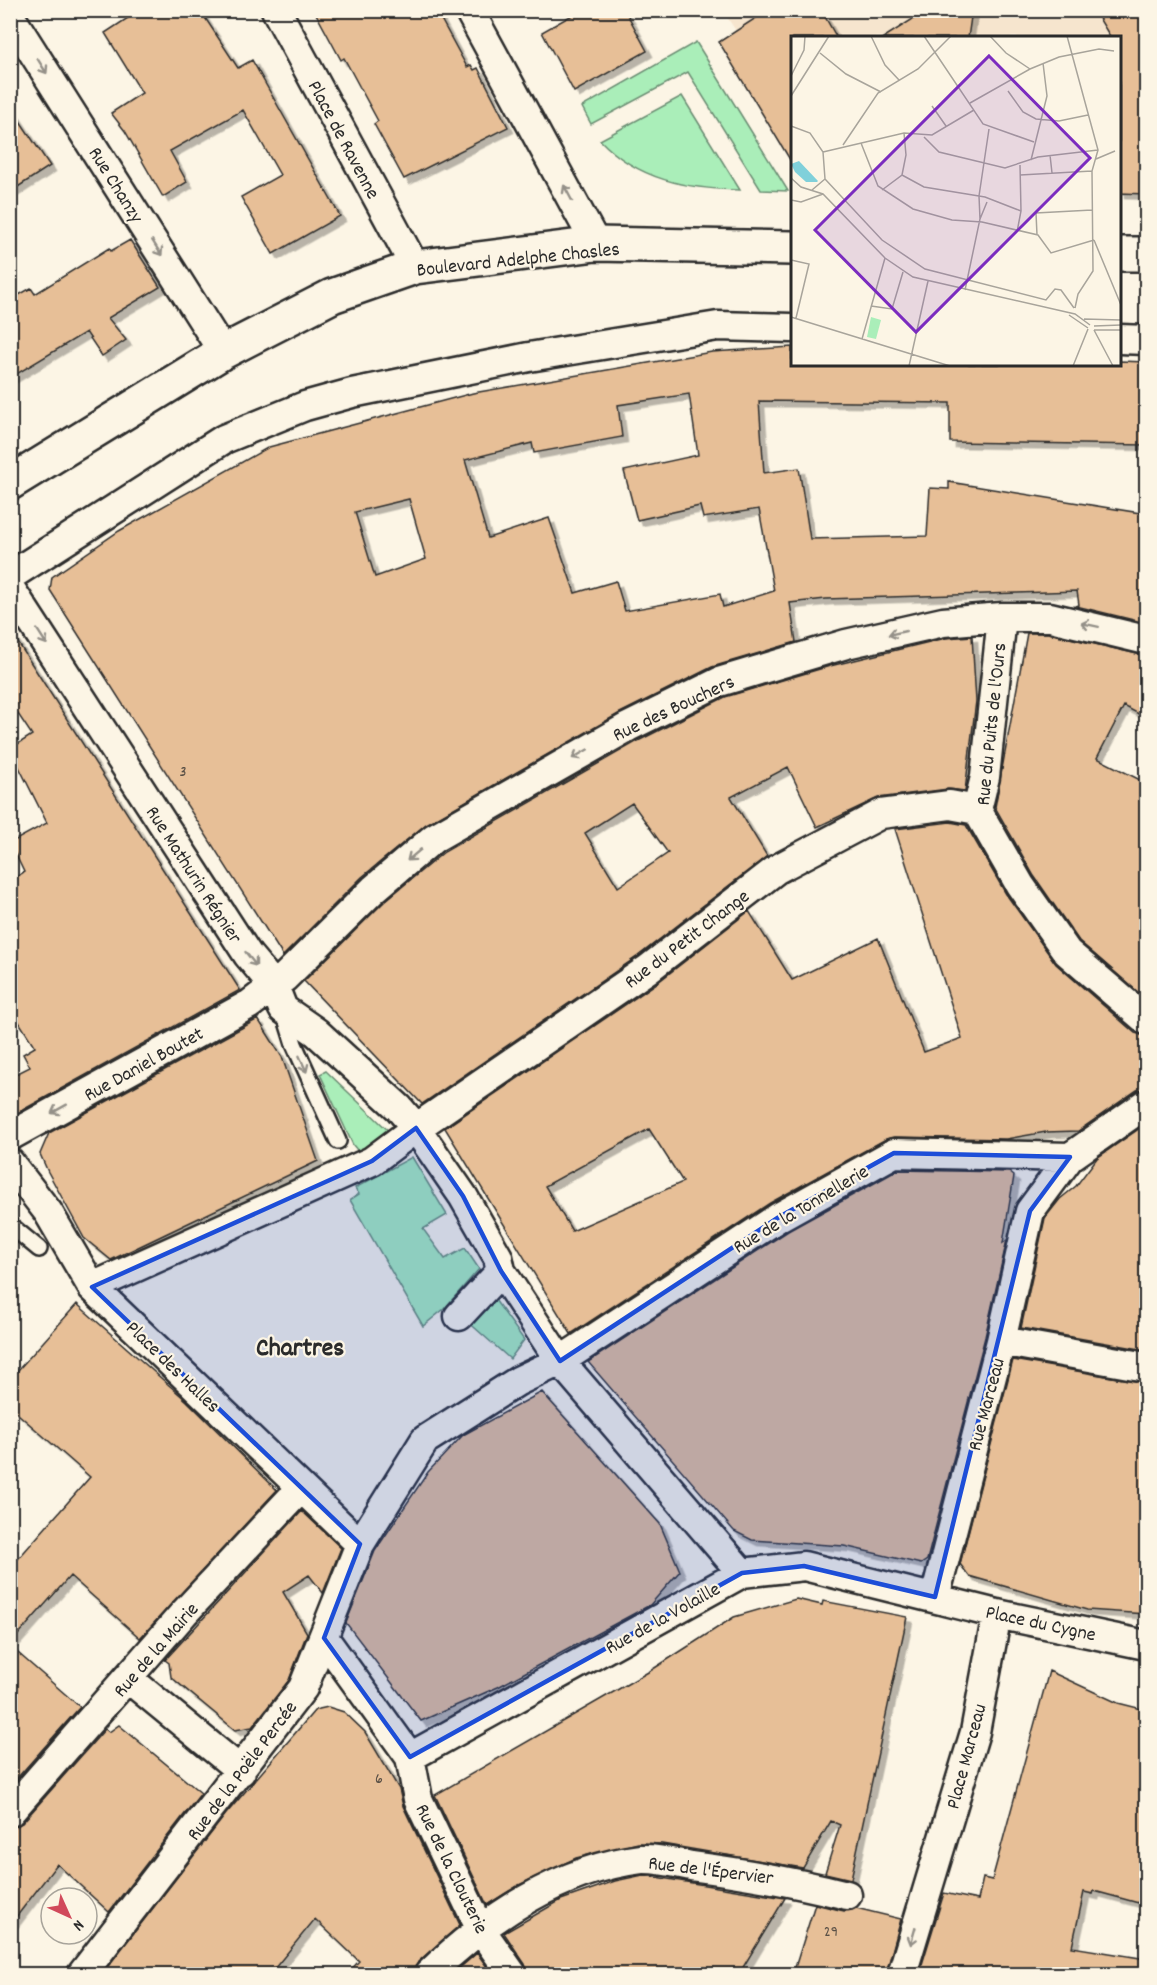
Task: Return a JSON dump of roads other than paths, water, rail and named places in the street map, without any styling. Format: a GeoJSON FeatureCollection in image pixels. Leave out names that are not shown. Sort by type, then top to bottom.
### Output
{"type":"FeatureCollection","features":[{"type":"Feature","properties":{"kind":"main road","name":"Boulevard Adelphe Chasles"},"geometry":{"type":"LineString","coordinates":[[10,483],[223,352],[332,296],[415,267],[596,244],[791,248]]}},
{"type":"Feature","properties":{"kind":"main road"},"geometry":{"type":"LineString","coordinates":[[1121,254],[1146,254]]}},
{"type":"Feature","properties":{"kind":"street","name":"Place de Ravenne"},"geometry":{"type":"LineString","coordinates":[[276,10],[415,267]]}},
{"type":"Feature","properties":{"kind":"street"},"geometry":{"type":"LineString","coordinates":[[469,10],[596,244]]}},
{"type":"Feature","properties":{"kind":"street","name":"Rue Chanzy"},"geometry":{"type":"LineString","coordinates":[[10,16],[223,352]]}},
{"type":"Feature","properties":{"kind":"street"},"geometry":{"type":"LineString","coordinates":[[10,576],[224,439],[305,406],[352,393],[529,357],[718,326],[791,328]]}},
{"type":"Feature","properties":{"kind":"street"},"geometry":{"type":"LineString","coordinates":[[1121,339],[1146,340]]}},
{"type":"Feature","properties":{"kind":"street","name":"Rue Mathurin Régnier"},"geometry":{"type":"LineString","coordinates":[[10,588],[248,956],[278,997],[399,1108],[416,1128]]}},
{"type":"Feature","properties":{"kind":"street","name":"Rue des Bouchers"},"geometry":{"type":"LineString","coordinates":[[278,997],[374,889],[434,838],[628,727],[718,682],[846,644],[943,622],[1002,617],[1050,617],[1146,639]]}},
{"type":"Feature","properties":{"kind":"street","name":"Rue du Puits de l'Ours"},"geometry":{"type":"LineString","coordinates":[[1002,617],[985,777],[977,810],[1020,885],[1067,952],[1146,1020]]}},
{"type":"Feature","properties":{"kind":"street","name":"Rue du Petit Change"},"geometry":{"type":"LineString","coordinates":[[416,1128],[648,969],[777,869],[881,814],[950,805],[977,810]]}},
{"type":"Feature","properties":{"kind":"street","name":"Rue Daniel Boutet"},"geometry":{"type":"LineString","coordinates":[[10,1136],[250,1004],[278,997]]}},
{"type":"Feature","properties":{"kind":"street","name":"Rue Marceau"},"geometry":{"type":"LineString","coordinates":[[1030,1211],[1070,1157],[1146,1104]]}},
{"type":"Feature","properties":{"kind":"street"},"geometry":{"type":"LineString","coordinates":[[92,1287],[372,1161],[416,1128],[463,1196],[498,1257],[501,1271],[560,1361],[742,1573]]}},
{"type":"Feature","properties":{"kind":"street","name":"Rue de la Tonnellerie"},"geometry":{"type":"LineString","coordinates":[[560,1361],[779,1217],[894,1153],[1070,1157]]}},
{"type":"Feature","properties":{"kind":"street","name":"Rue Marceau"},"geometry":{"type":"LineString","coordinates":[[935,1596],[1001,1341],[1030,1211],[1022,1156]]}},
{"type":"Feature","properties":{"kind":"street","name":"Place des Halles"},"geometry":{"type":"LineString","coordinates":[[10,1163],[48,1212],[92,1287],[360,1544]]}},
{"type":"Feature","properties":{"kind":"street"},"geometry":{"type":"LineString","coordinates":[[459,1316],[501,1271]]}},
{"type":"Feature","properties":{"kind":"street"},"geometry":{"type":"LineString","coordinates":[[1001,1341],[1146,1367]]}},
{"type":"Feature","properties":{"kind":"street"},"geometry":{"type":"LineString","coordinates":[[360,1544],[425,1440],[518,1382],[560,1361]]}},
{"type":"Feature","properties":{"kind":"street","name":"Rue de la Mairie"},"geometry":{"type":"LineString","coordinates":[[10,1812],[129,1679],[184,1613],[301,1488]]}},
{"type":"Feature","properties":{"kind":"street","name":"Rue de la Poële Percée"},"geometry":{"type":"LineString","coordinates":[[82,1974],[241,1772],[303,1688],[360,1544]]}},
{"type":"Feature","properties":{"kind":"street","name":"Rue de la Volaille"},"geometry":{"type":"LineString","coordinates":[[410,1757],[742,1573],[804,1566],[935,1596]]}},
{"type":"Feature","properties":{"kind":"street","name":"Place du Cygne"},"geometry":{"type":"LineString","coordinates":[[935,1596],[997,1614],[1146,1645]]}},
{"type":"Feature","properties":{"kind":"street","name":"Place Marceau"},"geometry":{"type":"LineString","coordinates":[[902,1974],[975,1732],[997,1614]]}},
{"type":"Feature","properties":{"kind":"street","name":"Rue de la Clouterie"},"geometry":{"type":"LineString","coordinates":[[324,1638],[410,1757],[418,1799],[482,1930],[513,1974]]}},
{"type":"Feature","properties":{"kind":"street"},"geometry":{"type":"LineString","coordinates":[[129,1679],[241,1772]]}},
{"type":"Feature","properties":{"kind":"street","name":"Rue de l'Épervier"},"geometry":{"type":"LineString","coordinates":[[429,1974],[482,1930],[528,1898],[581,1872],[643,1859],[779,1878],[847,1895]]}},
{"type":"Feature","properties":{"kind":"lane"},"geometry":{"type":"LineString","coordinates":[[278,997],[294,1044],[338,1141]]}},
{"type":"Feature","properties":{"kind":"lane"},"geometry":{"type":"LineString","coordinates":[[10,1225],[39,1249]]}},
{"type":"Feature","properties":{"kind":"district","name":"Chartres"},"geometry":{"type":"Point","coordinates":[300,1346]}}]}
